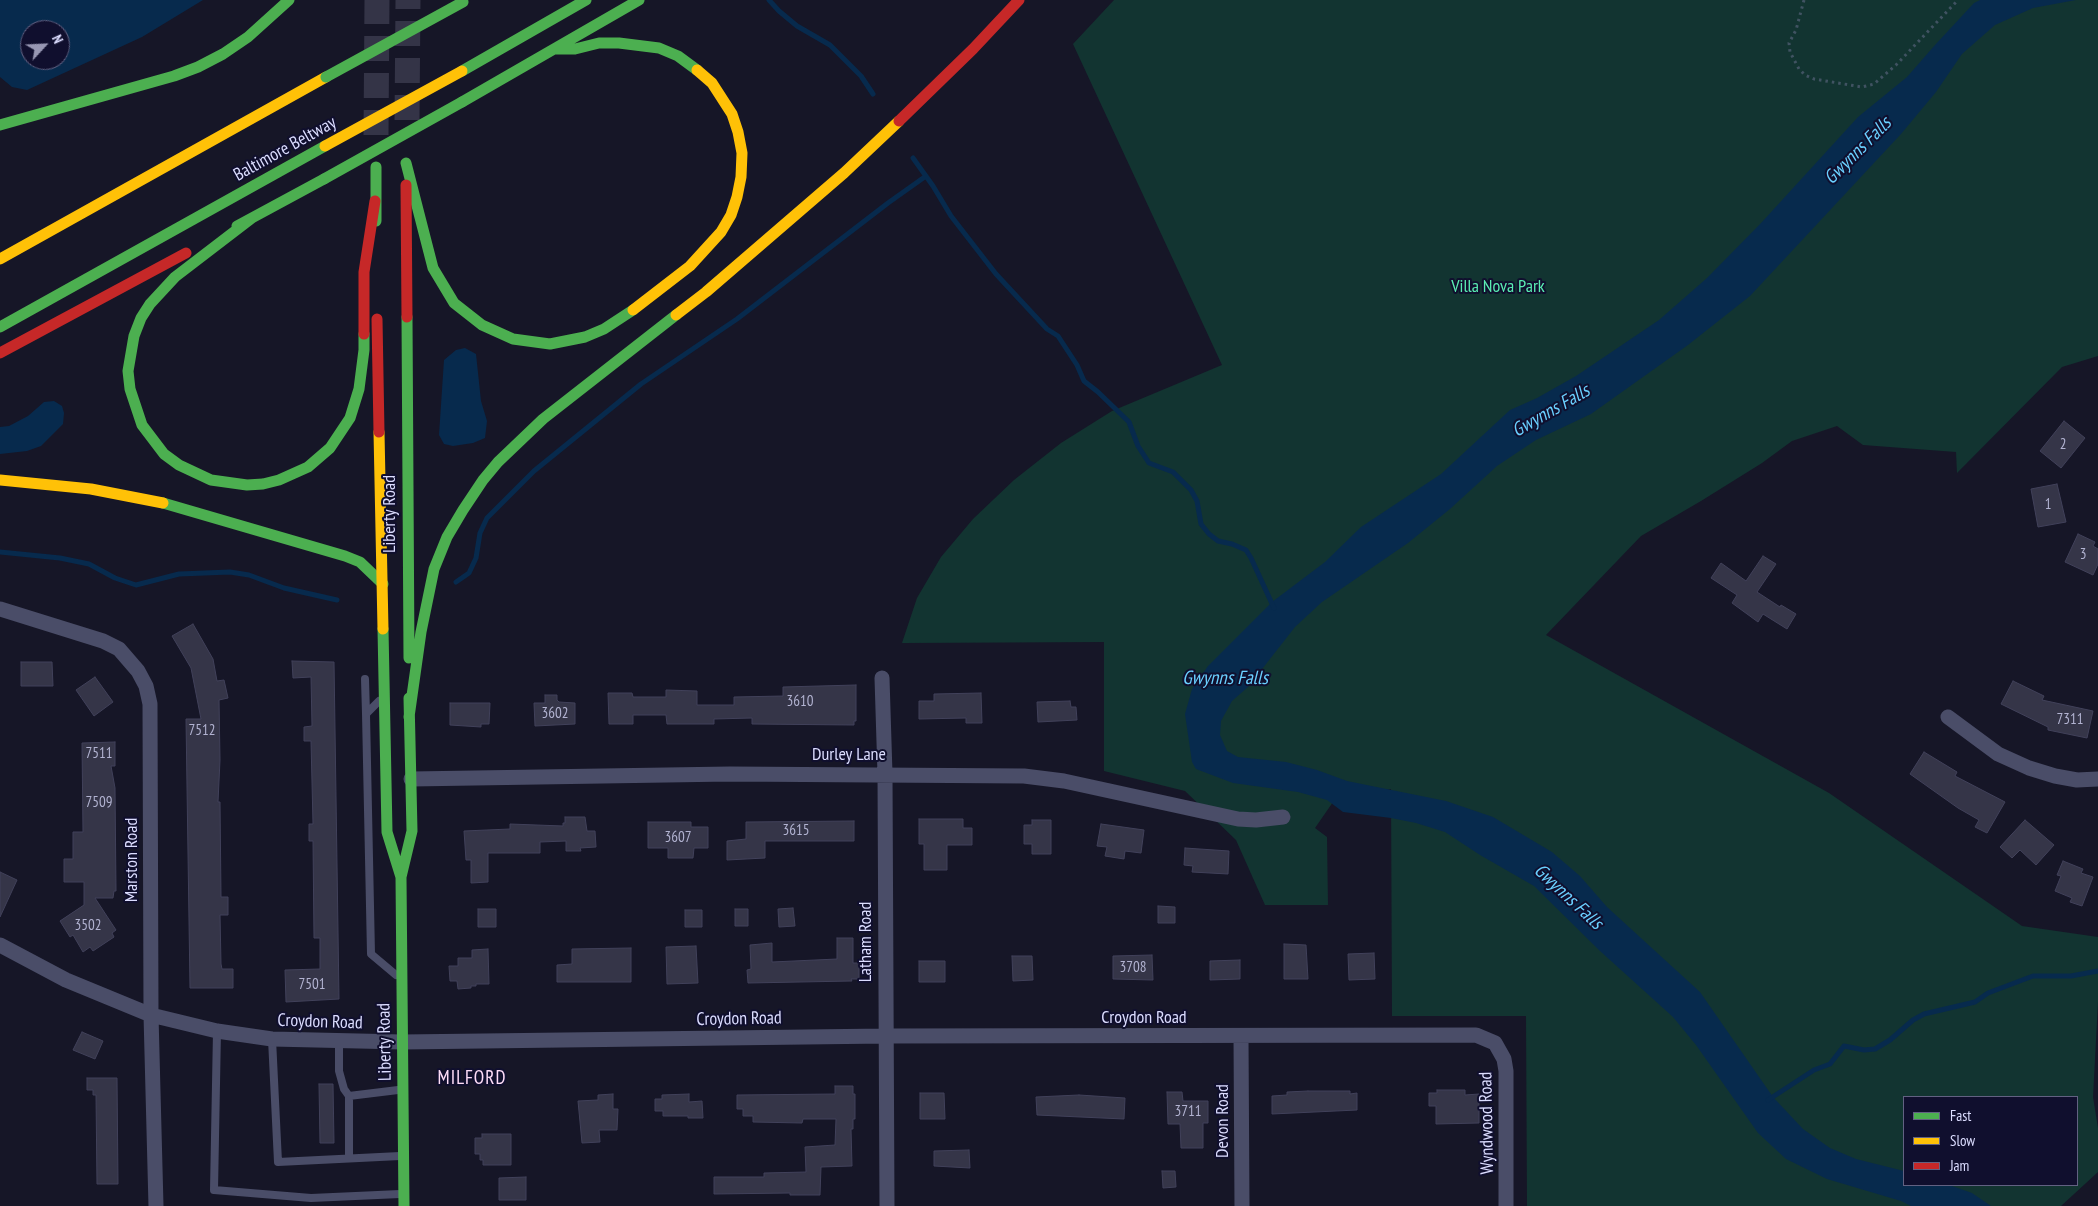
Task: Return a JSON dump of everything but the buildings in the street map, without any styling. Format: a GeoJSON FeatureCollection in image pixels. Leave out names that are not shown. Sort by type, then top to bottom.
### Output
{"type":"FeatureCollection","features":[{"type":"Feature","properties":{"kind":"main road"},"geometry":{"type":"LineString","coordinates":[[0,125],[174,76],[198,67],[223,54],[248,37],[289,0]]}},
{"type":"Feature","properties":{"kind":"main road","name":"Baltimore Beltway"},"geometry":{"type":"LineString","coordinates":[[0,327],[586,0]]}},
{"type":"Feature","properties":{"kind":"main road"},"geometry":{"type":"LineString","coordinates":[[0,353],[324,179],[556,49],[639,0]]}},
{"type":"Feature","properties":{"kind":"main road"},"geometry":{"type":"LineString","coordinates":[[409,717],[420,632],[434,569],[447,537],[483,480],[498,462],[543,419],[706,292],[830,184],[898,122],[1019,0]]}},
{"type":"Feature","properties":{"kind":"main road"},"geometry":{"type":"LineString","coordinates":[[0,259],[465,1]]}},
{"type":"Feature","properties":{"kind":"main road"},"geometry":{"type":"LineString","coordinates":[[326,77],[422,11]]}},
{"type":"Feature","properties":{"kind":"main road"},"geometry":{"type":"LineString","coordinates":[[406,163],[432,268],[454,304],[482,326],[513,339],[550,344],[585,337],[604,329],[640,306],[690,266],[721,232],[731,215],[741,177],[742,153],[738,132],[732,114],[712,83],[678,56],[659,48],[619,43],[599,43],[576,49],[556,49]]}},
{"type":"Feature","properties":{"kind":"main road","name":"Liberty Road"},"geometry":{"type":"LineString","coordinates":[[404,1200],[401,877],[412,831],[409,717],[406,150]]}},
{"type":"Feature","properties":{"kind":"main road"},"geometry":{"type":"LineString","coordinates":[[376,168],[376,268]]}},
{"type":"Feature","properties":{"kind":"main road"},"geometry":{"type":"LineString","coordinates":[[252,218],[175,277],[150,304],[141,318],[134,336],[128,371],[130,389],[142,425],[164,454],[179,465],[211,480],[247,485],[279,480],[308,467],[330,448],[350,418],[359,389],[364,350],[364,272],[376,201]]}},
{"type":"Feature","properties":{"kind":"main road","name":"Liberty Road"},"geometry":{"type":"LineString","coordinates":[[377,306],[387,832],[401,877]]}},
{"type":"Feature","properties":{"kind":"main road"},"geometry":{"type":"LineString","coordinates":[[0,480],[91,489],[150,500],[207,515],[345,556],[360,562],[383,584]]}},
{"type":"Feature","properties":{"kind":"street","name":"Marston Road"},"geometry":{"type":"LineString","coordinates":[[0,608],[103,641],[119,649],[138,671],[146,686],[150,704],[151,1015],[156,1206]]}},
{"type":"Feature","properties":{"kind":"street","name":"Latham Road"},"geometry":{"type":"LineString","coordinates":[[882,678],[885,774],[887,1206]]}},
{"type":"Feature","properties":{"kind":"street"},"geometry":{"type":"LineString","coordinates":[[1948,717],[1998,754],[2029,768],[2077,780],[2098,779]]}},
{"type":"Feature","properties":{"kind":"street","name":"Durley Lane"},"geometry":{"type":"LineString","coordinates":[[410,778],[885,774],[1024,776],[1064,781],[1238,819],[1256,820],[1283,816]]}},
{"type":"Feature","properties":{"kind":"street","name":"Croydon Road"},"geometry":{"type":"LineString","coordinates":[[0,945],[66,980],[151,1015],[217,1031],[272,1039],[402,1042],[886,1036],[1241,1037],[1464,1034],[1476,1035],[1495,1043]]}},
{"type":"Feature","properties":{"kind":"street","name":"Devon Road"},"geometry":{"type":"LineString","coordinates":[[1241,1037],[1242,1206]]}},
{"type":"Feature","properties":{"kind":"street","name":"Wyndwood Road"},"geometry":{"type":"LineString","coordinates":[[1495,1043],[1504,1059],[1506,1071],[1506,1206]]}},
{"type":"Feature","properties":{"kind":"lane"},"geometry":{"type":"LineString","coordinates":[[365,678],[371,954],[402,980]]}},
{"type":"Feature","properties":{"kind":"lane"},"geometry":{"type":"LineString","coordinates":[[366,714],[385,694]]}},
{"type":"Feature","properties":{"kind":"lane"},"geometry":{"type":"LineString","coordinates":[[217,1031],[214,1190],[311,1202],[404,1200]]}},
{"type":"Feature","properties":{"kind":"lane"},"geometry":{"type":"LineString","coordinates":[[272,1039],[278,1162],[404,1156]]}},
{"type":"Feature","properties":{"kind":"lane"},"geometry":{"type":"LineString","coordinates":[[339,1042],[339,1070],[344,1089],[349,1096],[349,1158]]}},
{"type":"Feature","properties":{"kind":"lane"},"geometry":{"type":"LineString","coordinates":[[349,1096],[403,1090]]}},
{"type":"Feature","properties":{"kind":"path"},"geometry":{"type":"LineString","coordinates":[[1804,0],[1796,30],[1789,43],[1790,52],[1799,69],[1805,75],[1814,79],[1862,87],[1874,84],[1896,65],[1958,0]]}},
{"type":"Feature","properties":{"kind":"green space","name":"Villa Nova Park"},"geometry":{"type":"Polygon","coordinates":[[[1114,0],[2098,0],[2098,356],[2062,367],[1957,473],[1956,452],[1863,445],[1837,426],[1792,441],[1762,463],[1641,536],[1546,635],[1829,793],[2022,926],[2098,937],[2098,1002],[2093,1097],[2098,1128],[2098,1172],[2061,1206],[1527,1206],[1526,1016],[1392,1016],[1391,789],[1333,802],[1315,828],[1327,837],[1328,905],[1265,905],[1236,840],[1185,791],[1104,771],[1104,642],[902,643],[917,598],[941,557],[973,519],[1014,480],[1061,443],[1112,411],[1222,365],[1073,44],[1114,0]]]}},
{"type":"Feature","properties":{"kind":"water"},"geometry":{"type":"Polygon","coordinates":[[[0,0],[203,0],[142,37],[27,90],[12,87],[0,77],[0,0]]]}},
{"type":"Feature","properties":{"kind":"water","name":"Gwynns Falls"},"geometry":{"type":"Polygon","coordinates":[[[1980,0],[2076,0],[2033,8],[1995,25],[1962,54],[1936,92],[1901,134],[1750,296],[1688,345],[1591,414],[1536,440],[1497,466],[1450,509],[1408,543],[1322,602],[1295,627],[1248,687],[1232,701],[1221,721],[1220,735],[1227,751],[1238,757],[1286,762],[1317,770],[1347,781],[1446,801],[1493,817],[1552,852],[1580,876],[1607,907],[1700,992],[1773,1097],[1803,1129],[1830,1148],[1856,1159],[1903,1171],[1903,1186],[1952,1186],[1972,1193],[1991,1206],[1911,1206],[1901,1201],[1827,1179],[1786,1159],[1758,1133],[1696,1045],[1673,1017],[1600,951],[1534,886],[1480,855],[1445,832],[1391,818],[1343,812],[1327,800],[1298,792],[1233,783],[1196,769],[1192,762],[1185,714],[1192,689],[1208,666],[1272,602],[1325,562],[1361,527],[1441,474],[1510,410],[1537,398],[1576,376],[1659,320],[1707,278],[1762,222],[1858,117],[1907,77],[1974,3],[1980,0]]]}},
{"type":"Feature","properties":{"kind":"water"},"geometry":{"type":"Polygon","coordinates":[[[465,348],[476,354],[481,401],[487,421],[485,438],[473,443],[453,446],[444,444],[439,435],[444,360],[456,350],[465,348]]]}},
{"type":"Feature","properties":{"kind":"water"},"geometry":{"type":"Polygon","coordinates":[[[54,401],[62,406],[64,413],[63,424],[41,446],[27,451],[0,454],[0,427],[9,426],[28,416],[44,402],[54,401]]]}},
{"type":"Feature","properties":{"kind":"waterway"},"geometry":{"type":"LineString","coordinates":[[769,0],[797,26],[830,45],[861,76],[873,94]]}},
{"type":"Feature","properties":{"kind":"waterway"},"geometry":{"type":"LineString","coordinates":[[913,158],[951,216],[996,274],[1047,329],[1058,336],[1077,365],[1084,381],[1129,422],[1138,446],[1149,463],[1173,472],[1191,490],[1197,501],[1201,524],[1209,534],[1218,541],[1246,550],[1274,608]]}},
{"type":"Feature","properties":{"kind":"waterway"},"geometry":{"type":"LineString","coordinates":[[456,582],[469,573],[476,558],[480,533],[487,518],[534,471],[641,384],[737,319],[926,176]]}},
{"type":"Feature","properties":{"kind":"waterway"},"geometry":{"type":"LineString","coordinates":[[0,552],[60,558],[89,564],[115,578],[136,585],[179,574],[230,572],[249,575],[284,588],[337,600]]}},
{"type":"Feature","properties":{"kind":"waterway"},"geometry":{"type":"LineString","coordinates":[[1768,1100],[1814,1070],[1830,1064],[1844,1046],[1864,1050],[1875,1049],[1890,1040],[1913,1020],[1924,1014],[1975,1002],[1988,993],[2033,976],[2071,976],[2098,971]]}},
{"type":"Feature","properties":{"kind":"tunnel"},"geometry":{"type":"LineString","coordinates":[[376,135],[377,0]]}},
{"type":"Feature","properties":{"kind":"tunnel"},"geometry":{"type":"LineString","coordinates":[[407,120],[408,0]]}},
{"type":"Feature","properties":{"kind":"traffic: fast"},"geometry":{"type":"LineString","coordinates":[[0,125],[174,76],[198,67],[223,54],[248,37],[289,0]]}},
{"type":"Feature","properties":{"kind":"traffic: fast"},"geometry":{"type":"LineString","coordinates":[[462,71],[586,0]]}},
{"type":"Feature","properties":{"kind":"traffic: fast"},"geometry":{"type":"LineString","coordinates":[[462,102],[639,0]]}},
{"type":"Feature","properties":{"kind":"traffic: fast"},"geometry":{"type":"LineString","coordinates":[[326,77],[463,2]]}},
{"type":"Feature","properties":{"kind":"traffic: fast"},"geometry":{"type":"LineString","coordinates":[[556,49],[575,49],[599,43],[619,43],[659,48],[678,56],[697,70]]}},
{"type":"Feature","properties":{"kind":"traffic: fast"},"geometry":{"type":"LineString","coordinates":[[324,179],[462,102]]}},
{"type":"Feature","properties":{"kind":"traffic: fast"},"geometry":{"type":"LineString","coordinates":[[0,327],[325,146]]}},
{"type":"Feature","properties":{"kind":"traffic: fast"},"geometry":{"type":"LineString","coordinates":[[406,163],[433,268],[454,303],[482,325],[513,339],[550,344],[585,337],[604,329],[633,310]]}},
{"type":"Feature","properties":{"kind":"traffic: fast"},"geometry":{"type":"LineString","coordinates":[[376,167],[376,221]]}},
{"type":"Feature","properties":{"kind":"traffic: fast"},"geometry":{"type":"LineString","coordinates":[[237,226],[324,179]]}},
{"type":"Feature","properties":{"kind":"traffic: fast"},"geometry":{"type":"LineString","coordinates":[[252,218],[175,277],[150,304],[141,318],[134,336],[128,371],[130,389],[142,425],[164,454],[179,465],[211,480],[247,485],[279,480],[308,467],[330,448],[350,418],[359,389],[364,334]]}},
{"type":"Feature","properties":{"kind":"traffic: fast"},"geometry":{"type":"LineString","coordinates":[[409,717],[421,632],[434,569],[447,537],[463,510],[483,480],[498,462],[543,419],[676,315]]}},
{"type":"Feature","properties":{"kind":"traffic: fast"},"geometry":{"type":"LineString","coordinates":[[407,317],[409,658]]}},
{"type":"Feature","properties":{"kind":"traffic: fast"},"geometry":{"type":"LineString","coordinates":[[163,503],[345,556],[360,562],[383,584]]}},
{"type":"Feature","properties":{"kind":"traffic: fast"},"geometry":{"type":"LineString","coordinates":[[383,629],[387,832],[401,877]]}},
{"type":"Feature","properties":{"kind":"traffic: fast"},"geometry":{"type":"LineString","coordinates":[[404,1206],[401,877],[412,831],[409,698]]}},
{"type":"Feature","properties":{"kind":"traffic: slow"},"geometry":{"type":"LineString","coordinates":[[633,310],[690,266],[721,232],[731,215],[737,197],[741,177],[742,153],[738,132],[732,114],[712,83],[697,70]]}},
{"type":"Feature","properties":{"kind":"traffic: slow"},"geometry":{"type":"LineString","coordinates":[[325,146],[462,71]]}},
{"type":"Feature","properties":{"kind":"traffic: slow"},"geometry":{"type":"LineString","coordinates":[[0,259],[326,77]]}},
{"type":"Feature","properties":{"kind":"traffic: slow"},"geometry":{"type":"LineString","coordinates":[[676,315],[706,292],[844,173],[899,121]]}},
{"type":"Feature","properties":{"kind":"traffic: slow"},"geometry":{"type":"LineString","coordinates":[[379,432],[383,629]]}},
{"type":"Feature","properties":{"kind":"traffic: slow"},"geometry":{"type":"LineString","coordinates":[[0,480],[91,489],[163,503]]}},
{"type":"Feature","properties":{"kind":"traffic: jam"},"geometry":{"type":"LineString","coordinates":[[899,121],[973,49],[1019,0]]}},
{"type":"Feature","properties":{"kind":"traffic: jam"},"geometry":{"type":"LineString","coordinates":[[406,185],[407,317]]}},
{"type":"Feature","properties":{"kind":"traffic: jam"},"geometry":{"type":"LineString","coordinates":[[364,334],[364,272],[375,201]]}},
{"type":"Feature","properties":{"kind":"traffic: jam"},"geometry":{"type":"LineString","coordinates":[[0,353],[186,253]]}},
{"type":"Feature","properties":{"kind":"traffic: jam"},"geometry":{"type":"LineString","coordinates":[[377,319],[379,432]]}},
{"type":"Feature","properties":{"kind":"district","name":"MILFORD"},"geometry":{"type":"Point","coordinates":[472,1079]}}]}
